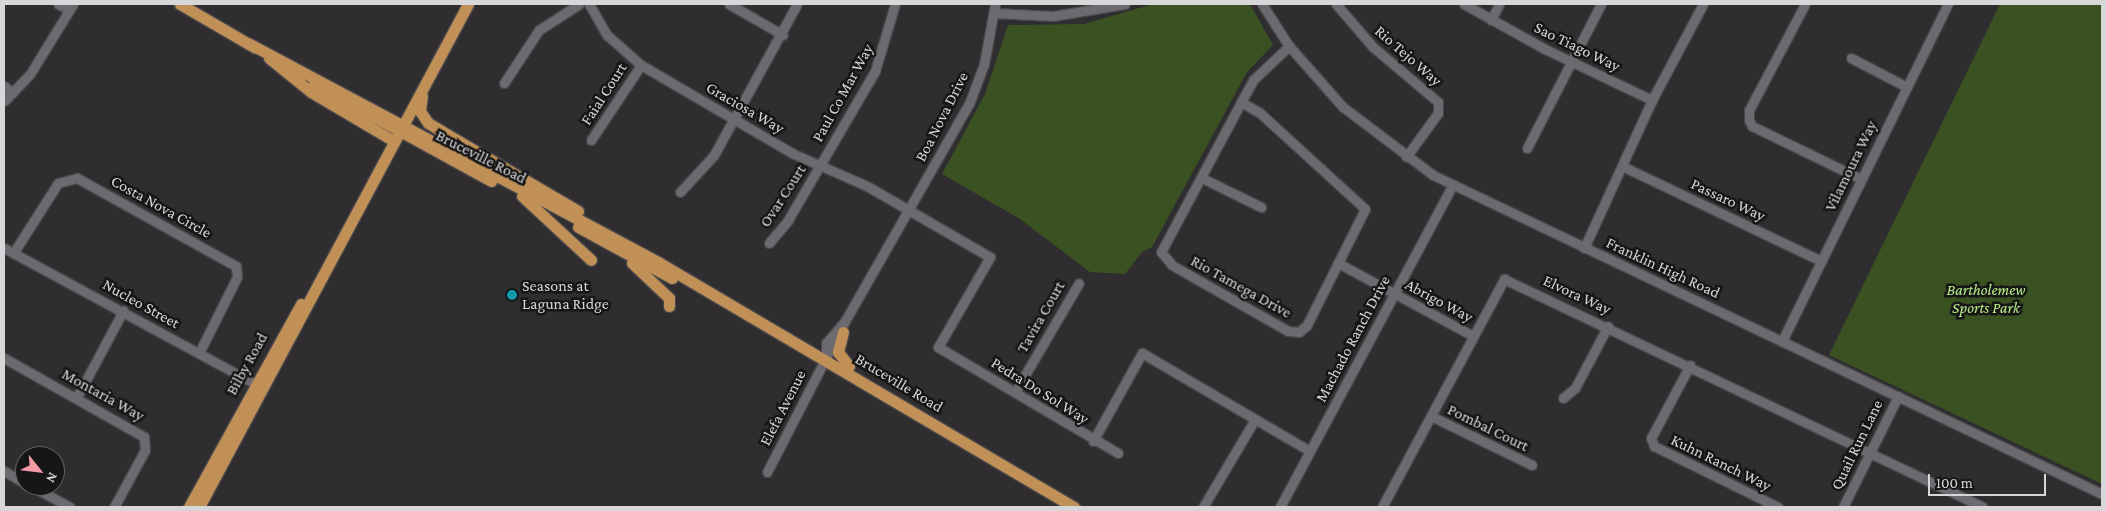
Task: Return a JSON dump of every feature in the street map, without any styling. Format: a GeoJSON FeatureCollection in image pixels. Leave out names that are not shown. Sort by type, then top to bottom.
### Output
{"type":"FeatureCollection","features":[{"type":"Feature","properties":{"kind":"main road","name":"Bruceville Road"},"geometry":{"type":"LineString","coordinates":[[180,4],[399,133],[522,196],[620,251],[705,291]]}},
{"type":"Feature","properties":{"kind":"main road","name":"Bilby Road"},"geometry":{"type":"LineString","coordinates":[[189,507],[340,241],[468,4]]}},
{"type":"Feature","properties":{"kind":"main road","name":"Bruceville Road"},"geometry":{"type":"LineString","coordinates":[[248,43],[265,54],[311,92],[605,234],[826,359],[1074,507]]}},
{"type":"Feature","properties":{"kind":"main road"},"geometry":{"type":"LineString","coordinates":[[426,82],[420,107],[428,123],[577,210],[605,234]]}},
{"type":"Feature","properties":{"kind":"main road"},"geometry":{"type":"LineString","coordinates":[[522,196],[591,260]]}},
{"type":"Feature","properties":{"kind":"main road"},"geometry":{"type":"LineString","coordinates":[[620,251],[669,298],[669,306]]}},
{"type":"Feature","properties":{"kind":"main road"},"geometry":{"type":"LineString","coordinates":[[844,326],[838,356],[857,378]]}},
{"type":"Feature","properties":{"kind":"main road","name":"Bilby Road"},"geometry":{"type":"LineString","coordinates":[[199,507],[259,386]]}},
{"type":"Feature","properties":{"kind":"street"},"geometry":{"type":"LineString","coordinates":[[4,101],[30,74],[70,6],[58,4]]}},
{"type":"Feature","properties":{"kind":"street"},"geometry":{"type":"LineString","coordinates":[[504,83],[539,30],[579,4]]}},
{"type":"Feature","properties":{"kind":"street","name":"Graciosa Way"},"geometry":{"type":"LineString","coordinates":[[589,4],[606,35],[641,65],[734,120],[909,210]]}},
{"type":"Feature","properties":{"kind":"street"},"geometry":{"type":"LineString","coordinates":[[729,4],[783,36]]}},
{"type":"Feature","properties":{"kind":"street"},"geometry":{"type":"LineString","coordinates":[[680,192],[702,170],[734,120],[783,36],[797,4]]}},
{"type":"Feature","properties":{"kind":"street","name":"Paul Co Mar Way"},"geometry":{"type":"LineString","coordinates":[[820,165],[881,58],[896,4]]}},
{"type":"Feature","properties":{"kind":"street","name":"Boa Nova Drive"},"geometry":{"type":"LineString","coordinates":[[909,210],[969,104],[984,64],[995,4]]}},
{"type":"Feature","properties":{"kind":"street"},"geometry":{"type":"LineString","coordinates":[[994,14],[1053,16],[1097,7],[1124,4]]}},
{"type":"Feature","properties":{"kind":"street","name":"Franklin High Road"},"geometry":{"type":"LineString","coordinates":[[1262,4],[1289,46],[1343,107],[1406,158],[1453,185],[2102,494]]}},
{"type":"Feature","properties":{"kind":"street","name":"Rio Tejo Way"},"geometry":{"type":"LineString","coordinates":[[1336,4],[1373,47],[1438,102],[1438,113],[1406,158]]}},
{"type":"Feature","properties":{"kind":"street","name":"Sao Tiago Way"},"geometry":{"type":"LineString","coordinates":[[1464,4],[1570,61],[1652,100]]}},
{"type":"Feature","properties":{"kind":"street"},"geometry":{"type":"LineString","coordinates":[[1491,20],[1499,4]]}},
{"type":"Feature","properties":{"kind":"street"},"geometry":{"type":"LineString","coordinates":[[1527,148],[1570,61],[1601,4]]}},
{"type":"Feature","properties":{"kind":"street"},"geometry":{"type":"LineString","coordinates":[[1584,248],[1652,100],[1703,4]]}},
{"type":"Feature","properties":{"kind":"street"},"geometry":{"type":"LineString","coordinates":[[1805,4],[1749,110],[1749,120],[1752,126],[1861,179]]}},
{"type":"Feature","properties":{"kind":"street","name":"Vilamoura Way"},"geometry":{"type":"LineString","coordinates":[[1782,342],[1948,4]]}},
{"type":"Feature","properties":{"kind":"street","name":"Rio Tamega Drive"},"geometry":{"type":"LineString","coordinates":[[1240,102],[1260,113],[1365,209],[1307,325],[1299,332],[1288,331],[1165,261],[1161,252],[1202,178],[1240,102],[1253,80],[1289,46]]}},
{"type":"Feature","properties":{"kind":"street"},"geometry":{"type":"LineString","coordinates":[[1852,58],[1907,87]]}},
{"type":"Feature","properties":{"kind":"street","name":"Faial Court"},"geometry":{"type":"LineString","coordinates":[[591,140],[641,65]]}},
{"type":"Feature","properties":{"kind":"street"},"geometry":{"type":"LineString","coordinates":[[4,86],[13,93]]}},
{"type":"Feature","properties":{"kind":"street","name":"Ovar Court"},"geometry":{"type":"LineString","coordinates":[[769,243],[820,165]]}},
{"type":"Feature","properties":{"kind":"street","name":"Passaro Way"},"geometry":{"type":"LineString","coordinates":[[1622,166],[1821,261]]}},
{"type":"Feature","properties":{"kind":"street","name":"Costa Nova Circle"},"geometry":{"type":"LineString","coordinates":[[14,252],[58,183],[77,178],[236,266],[236,277],[199,353]]}},
{"type":"Feature","properties":{"kind":"street"},"geometry":{"type":"LineString","coordinates":[[1202,178],[1261,207]]}},
{"type":"Feature","properties":{"kind":"street","name":"Machado Ranch Drive"},"geometry":{"type":"LineString","coordinates":[[1280,507],[1453,185]]}},
{"type":"Feature","properties":{"kind":"street","name":"Elefa Avenue"},"geometry":{"type":"LineString","coordinates":[[767,472],[826,359],[909,210]]}},
{"type":"Feature","properties":{"kind":"street","name":"Pedra Do Sol Way"},"geometry":{"type":"LineString","coordinates":[[909,210],[990,258],[938,347],[1015,392],[1092,441],[1142,353],[1310,451]]}},
{"type":"Feature","properties":{"kind":"street","name":"Nucleo Street"},"geometry":{"type":"LineString","coordinates":[[4,248],[259,386]]}},
{"type":"Feature","properties":{"kind":"street","name":"Abrigo Way"},"geometry":{"type":"LineString","coordinates":[[1338,263],[1473,336]]}},
{"type":"Feature","properties":{"kind":"street","name":"Elvora Way"},"geometry":{"type":"LineString","coordinates":[[1386,506],[1431,416],[1504,279],[1871,450],[1983,507]]}},
{"type":"Feature","properties":{"kind":"street","name":"Tavira Court"},"geometry":{"type":"LineString","coordinates":[[1015,392],[1079,283]]}},
{"type":"Feature","properties":{"kind":"street"},"geometry":{"type":"LineString","coordinates":[[77,397],[122,311]]}},
{"type":"Feature","properties":{"kind":"street"},"geometry":{"type":"LineString","coordinates":[[1562,398],[1575,388],[1608,326]]}},
{"type":"Feature","properties":{"kind":"street","name":"Montaria Way"},"geometry":{"type":"LineString","coordinates":[[4,358],[139,431],[146,440],[145,450],[114,507]]}},
{"type":"Feature","properties":{"kind":"street","name":"Kuhn Ranch Way"},"geometry":{"type":"LineString","coordinates":[[1690,365],[1651,438],[1654,446],[1778,507]]}},
{"type":"Feature","properties":{"kind":"street","name":"Quail Run Lane"},"geometry":{"type":"LineString","coordinates":[[1843,507],[1898,396]]}},
{"type":"Feature","properties":{"kind":"street","name":"Pombal Court"},"geometry":{"type":"LineString","coordinates":[[1431,416],[1532,465]]}},
{"type":"Feature","properties":{"kind":"street"},"geometry":{"type":"LineString","coordinates":[[1203,507],[1255,419]]}},
{"type":"Feature","properties":{"kind":"street"},"geometry":{"type":"LineString","coordinates":[[1092,441],[1118,453]]}},
{"type":"Feature","properties":{"kind":"street"},"geometry":{"type":"LineString","coordinates":[[4,471],[15,477]]}},
{"type":"Feature","properties":{"kind":"street"},"geometry":{"type":"LineString","coordinates":[[50,496],[70,507]]}},
{"type":"Feature","properties":{"kind":"green space"},"geometry":{"type":"Polygon","coordinates":[[[1153,4],[1250,4],[1273,45],[1247,72],[1152,247],[1142,252],[1125,274],[1090,272],[1020,219],[942,174],[985,94],[1008,25],[1084,24],[1153,4]]]}},
{"type":"Feature","properties":{"kind":"green space","name":"Bartholemew Sports Park"},"geometry":{"type":"Polygon","coordinates":[[[2000,4],[2102,4],[2102,484],[1829,355],[2000,4]]]}},
{"type":"Feature","properties":{"kind":"place","name":"Seasons at Laguna Ridge"},"geometry":{"type":"Point","coordinates":[512,295]}}]}
